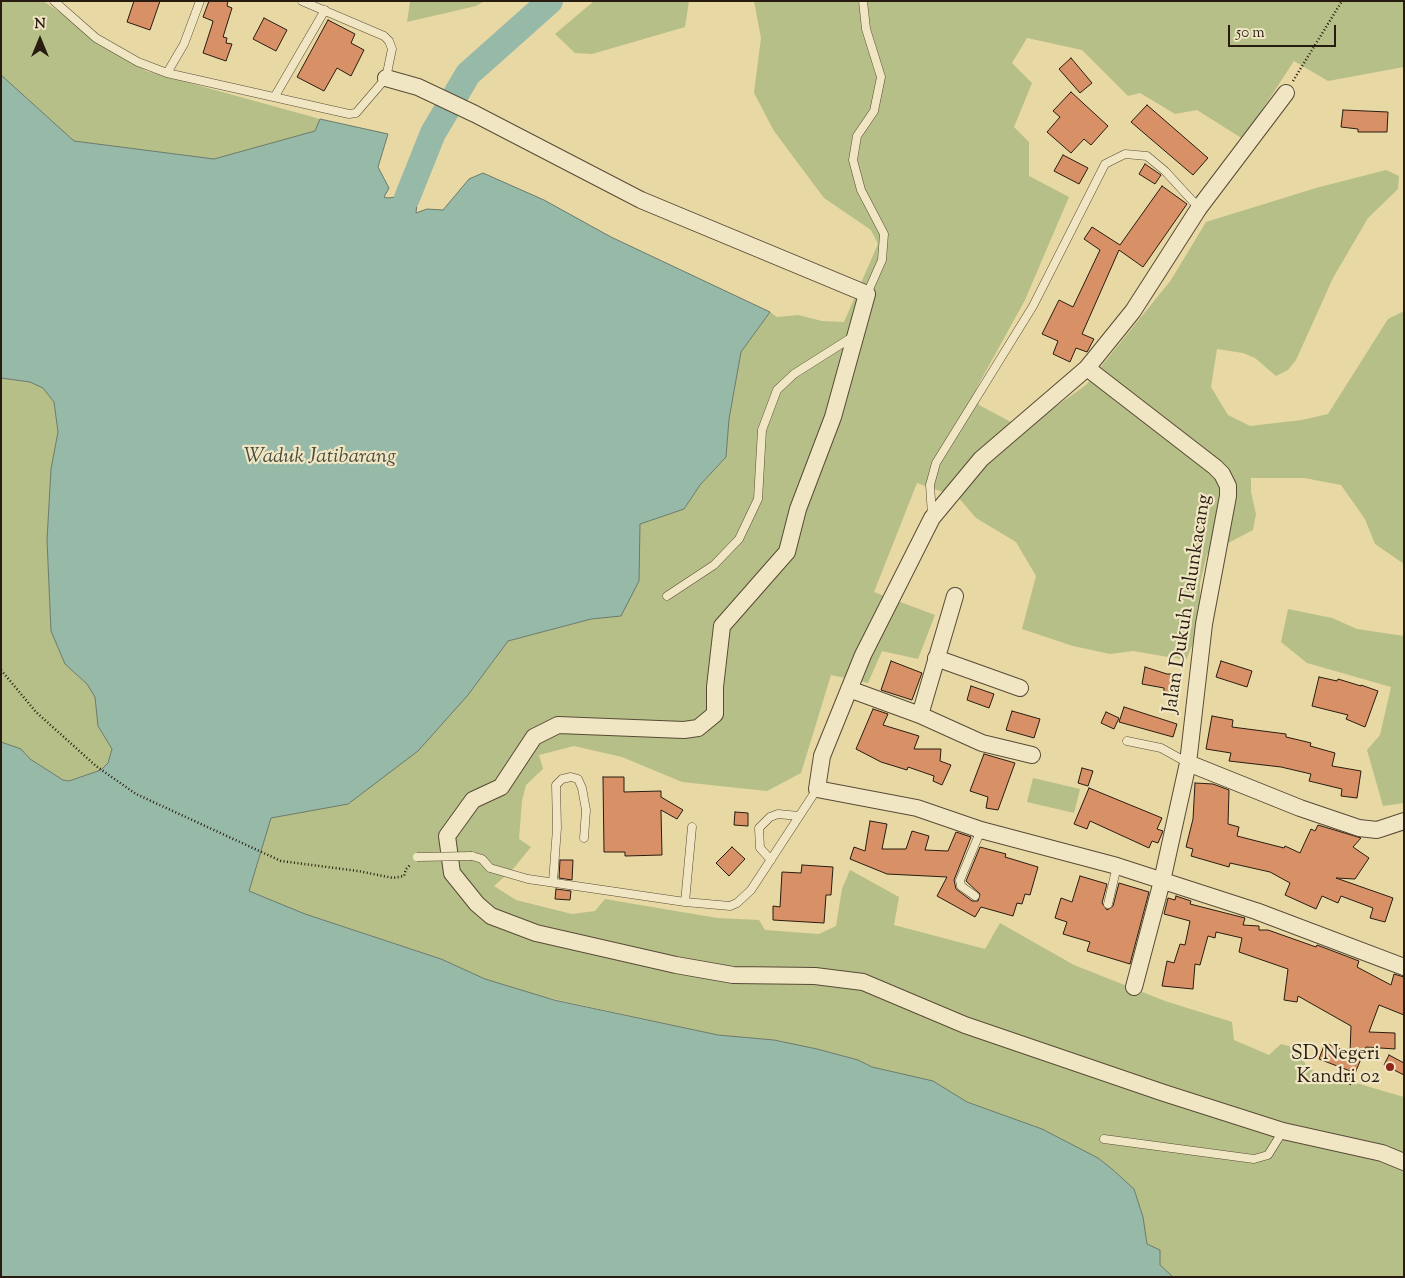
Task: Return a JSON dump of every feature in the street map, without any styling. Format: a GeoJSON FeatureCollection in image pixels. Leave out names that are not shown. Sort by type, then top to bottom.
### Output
{"type":"FeatureCollection","features":[{"type":"Feature","properties":{"kind":"street"},"geometry":{"type":"LineString","coordinates":[[386,78],[418,87],[641,200],[865,293],[856,335],[833,417],[798,508],[787,552],[722,626],[715,688],[715,714],[698,728],[684,730],[558,725],[534,737],[501,787],[473,800],[447,836],[452,873],[477,904],[491,916],[536,933],[676,965],[733,975],[815,976],[863,982],[964,1025],[1283,1131],[1382,1154],[1404,1162]]}},
{"type":"Feature","properties":{"kind":"street"},"geometry":{"type":"LineString","coordinates":[[1286,93],[1199,208],[1133,310],[1087,368],[981,459],[932,518],[863,655],[822,756],[817,789],[917,808],[981,830],[1117,866],[1256,911],[1404,967]]}},
{"type":"Feature","properties":{"kind":"street","name":"Jalan Dukuh Talunkacang"},"geometry":{"type":"LineString","coordinates":[[1087,368],[1216,467],[1228,486],[1221,541],[1208,597],[1197,667],[1188,763],[1162,881],[1134,987]]}},
{"type":"Feature","properties":{"kind":"street"},"geometry":{"type":"LineString","coordinates":[[920,715],[955,596]]}},
{"type":"Feature","properties":{"kind":"street"},"geometry":{"type":"LineString","coordinates":[[936,658],[1020,688]]}},
{"type":"Feature","properties":{"kind":"street"},"geometry":{"type":"LineString","coordinates":[[849,689],[920,715],[982,743],[1032,755]]}},
{"type":"Feature","properties":{"kind":"street"},"geometry":{"type":"LineString","coordinates":[[1188,763],[1300,808],[1366,830],[1386,829],[1404,821]]}},
{"type":"Feature","properties":{"kind":"lane"},"geometry":{"type":"LineString","coordinates":[[54,1],[96,38],[138,62],[168,73],[349,114],[356,113],[386,78],[392,49],[390,41],[384,36],[302,1]]}},
{"type":"Feature","properties":{"kind":"lane"},"geometry":{"type":"LineString","coordinates":[[168,73],[184,44],[200,1]]}},
{"type":"Feature","properties":{"kind":"lane"},"geometry":{"type":"LineString","coordinates":[[863,1],[866,29],[881,77],[874,111],[857,136],[853,160],[861,190],[884,234],[882,260],[865,293]]}},
{"type":"Feature","properties":{"kind":"lane"},"geometry":{"type":"LineString","coordinates":[[275,96],[325,10]]}},
{"type":"Feature","properties":{"kind":"lane"},"geometry":{"type":"LineString","coordinates":[[932,518],[930,485],[936,463],[1033,306],[1105,164],[1125,154],[1147,156],[1165,171],[1199,208]]}},
{"type":"Feature","properties":{"kind":"lane"},"geometry":{"type":"LineString","coordinates":[[667,596],[714,564],[738,539],[758,499],[762,430],[777,390],[794,374],[856,335]]}},
{"type":"Feature","properties":{"kind":"lane"},"geometry":{"type":"LineString","coordinates":[[1126,741],[1161,748],[1188,763]]}},
{"type":"Feature","properties":{"kind":"lane"},"geometry":{"type":"LineString","coordinates":[[553,882],[557,828],[556,785],[562,779],[578,779],[582,788],[586,810],[584,838]]}},
{"type":"Feature","properties":{"kind":"lane"},"geometry":{"type":"LineString","coordinates":[[417,857],[472,856],[482,859],[490,868],[528,879],[722,907],[737,903],[751,890],[817,789]]}},
{"type":"Feature","properties":{"kind":"lane"},"geometry":{"type":"LineString","coordinates":[[770,860],[760,848],[759,828],[770,817],[778,814],[799,816]]}},
{"type":"Feature","properties":{"kind":"lane"},"geometry":{"type":"LineString","coordinates":[[685,902],[692,827]]}},
{"type":"Feature","properties":{"kind":"lane"},"geometry":{"type":"LineString","coordinates":[[975,896],[961,886],[960,880],[981,830]]}},
{"type":"Feature","properties":{"kind":"lane"},"geometry":{"type":"LineString","coordinates":[[1108,904],[1117,866]]}},
{"type":"Feature","properties":{"kind":"lane"},"geometry":{"type":"LineString","coordinates":[[1104,1138],[1254,1159],[1268,1155],[1283,1131]]}},
{"type":"Feature","properties":{"kind":"path"},"geometry":{"type":"LineString","coordinates":[[1286,93],[1342,1]]}},
{"type":"Feature","properties":{"kind":"path"},"geometry":{"type":"LineString","coordinates":[[1,670],[36,712],[96,766],[136,794],[276,860],[401,878],[417,857]]}},
{"type":"Feature","properties":{"kind":"green space"},"geometry":{"type":"Polygon","coordinates":[[[1,1],[43,1],[146,71],[320,119],[315,131],[214,159],[74,141],[1,75],[1,1]]]}},
{"type":"Feature","properties":{"kind":"green space"},"geometry":{"type":"Polygon","coordinates":[[[406,1],[485,1],[476,6],[407,22],[410,2],[406,1]]]}},
{"type":"Feature","properties":{"kind":"green space"},"geometry":{"type":"Polygon","coordinates":[[[594,1],[689,1],[685,27],[592,54],[575,53],[555,34],[594,1]]]}},
{"type":"Feature","properties":{"kind":"green space"},"geometry":{"type":"Polygon","coordinates":[[[754,1],[1404,1],[1404,67],[1328,81],[1294,61],[1243,139],[1197,110],[1175,114],[1140,93],[1128,96],[1082,50],[1027,38],[1012,63],[1032,83],[1014,127],[1029,142],[1029,176],[1069,197],[1025,300],[976,389],[979,405],[1024,429],[1086,385],[1171,280],[1206,222],[1316,188],[1386,170],[1399,176],[1398,189],[1368,218],[1333,278],[1296,360],[1288,370],[1276,376],[1255,358],[1243,353],[1217,349],[1211,387],[1228,415],[1250,426],[1302,420],[1328,414],[1388,319],[1404,311],[1404,564],[1375,544],[1365,519],[1341,485],[1304,478],[1251,478],[1251,492],[1256,514],[1253,530],[1207,554],[1200,583],[1200,626],[1186,660],[1133,651],[1110,654],[1073,646],[1022,629],[1036,576],[1016,542],[976,518],[958,497],[917,483],[874,592],[935,615],[918,659],[882,651],[868,683],[831,675],[801,773],[767,791],[682,782],[622,757],[574,746],[539,755],[543,769],[526,785],[522,801],[519,839],[531,847],[513,869],[494,886],[516,900],[572,914],[595,911],[605,899],[717,918],[759,920],[765,930],[819,934],[836,926],[842,889],[850,870],[899,897],[894,925],[985,949],[1000,923],[1074,965],[1165,1001],[1232,1022],[1234,1040],[1269,1055],[1281,1044],[1297,1048],[1308,1069],[1404,1097],[1404,1277],[1173,1277],[1160,1265],[1160,1250],[1147,1244],[1143,1217],[1134,1189],[1112,1169],[1098,1158],[1042,1129],[967,1102],[933,1081],[872,1067],[858,1060],[817,1049],[774,1040],[718,1035],[540,996],[485,979],[441,959],[305,914],[249,891],[271,818],[348,804],[468,695],[508,641],[591,619],[621,615],[638,548],[640,524],[684,509],[700,485],[726,457],[729,419],[741,352],[770,312],[777,317],[798,315],[822,321],[844,322],[878,244],[871,230],[824,198],[774,131],[754,93],[761,38],[754,1]]]}},
{"type":"Feature","properties":{"kind":"green space"},"geometry":{"type":"Polygon","coordinates":[[[1,378],[30,382],[43,388],[54,402],[58,432],[51,469],[47,540],[51,631],[65,664],[87,684],[95,697],[98,726],[112,749],[108,763],[101,770],[70,781],[63,780],[30,759],[21,749],[1,742],[1,378]]]}},
{"type":"Feature","properties":{"kind":"green space"},"geometry":{"type":"Polygon","coordinates":[[[1288,609],[1332,618],[1357,629],[1404,636],[1404,803],[1383,806],[1367,750],[1380,735],[1391,687],[1307,663],[1281,642],[1288,609]]]}},
{"type":"Feature","properties":{"kind":"green space"},"geometry":{"type":"Polygon","coordinates":[[[1033,778],[1080,789],[1074,813],[1027,802],[1033,778]]]}},
{"type":"Feature","properties":{"kind":"water","name":"Waduk Jatibarang"},"geometry":{"type":"Polygon","coordinates":[[[1,75],[74,141],[214,159],[315,131],[320,119],[388,134],[378,167],[389,188],[384,197],[395,197],[400,193],[417,203],[416,213],[427,209],[443,210],[469,179],[483,173],[544,200],[611,237],[770,312],[741,352],[729,419],[726,457],[700,485],[684,509],[640,524],[639,581],[621,616],[591,619],[508,641],[468,695],[418,751],[348,804],[271,818],[249,891],[305,914],[441,959],[485,979],[554,1000],[718,1035],[774,1040],[817,1049],[858,1060],[872,1067],[933,1081],[967,1102],[1042,1129],[1098,1158],[1112,1169],[1134,1189],[1143,1217],[1147,1244],[1160,1250],[1160,1265],[1173,1277],[1,1277],[1,742],[21,749],[30,759],[63,780],[69,781],[101,770],[108,763],[112,749],[98,726],[95,697],[87,684],[65,664],[51,631],[47,540],[51,469],[58,432],[54,402],[43,388],[30,382],[1,378],[1,75]]]}},
{"type":"Feature","properties":{"kind":"building"},"geometry":{"type":"Polygon","coordinates":[[[134,1],[160,1],[150,30],[127,22],[134,1]]]}},
{"type":"Feature","properties":{"kind":"building"},"geometry":{"type":"Polygon","coordinates":[[[209,1],[228,1],[227,6],[232,8],[223,37],[227,38],[226,43],[232,44],[226,61],[203,53],[213,21],[203,17],[209,1]]]}},
{"type":"Feature","properties":{"kind":"building"},"geometry":{"type":"Polygon","coordinates":[[[264,18],[287,30],[276,51],[253,39],[264,18]]]}},
{"type":"Feature","properties":{"kind":"building"},"geometry":{"type":"Polygon","coordinates":[[[328,20],[355,34],[351,43],[364,50],[351,76],[337,68],[324,91],[297,77],[328,20]]]}},
{"type":"Feature","properties":{"kind":"building"},"geometry":{"type":"Polygon","coordinates":[[[1071,58],[1092,83],[1080,93],[1059,69],[1071,58]]]}},
{"type":"Feature","properties":{"kind":"building"},"geometry":{"type":"Polygon","coordinates":[[[1071,92],[1108,126],[1091,145],[1084,139],[1071,153],[1047,132],[1060,117],[1053,111],[1071,92]]]}},
{"type":"Feature","properties":{"kind":"building"},"geometry":{"type":"Polygon","coordinates":[[[1147,105],[1208,158],[1193,175],[1131,122],[1147,105]]]}},
{"type":"Feature","properties":{"kind":"building"},"geometry":{"type":"Polygon","coordinates":[[[1343,110],[1388,112],[1387,132],[1358,132],[1358,129],[1341,127],[1343,110]]]}},
{"type":"Feature","properties":{"kind":"building"},"geometry":{"type":"Polygon","coordinates":[[[1063,155],[1088,168],[1079,184],[1054,171],[1063,155]]]}},
{"type":"Feature","properties":{"kind":"building"},"geometry":{"type":"Polygon","coordinates":[[[1145,164],[1161,175],[1155,184],[1139,174],[1145,164]]]}},
{"type":"Feature","properties":{"kind":"building"},"geometry":{"type":"Polygon","coordinates":[[[1162,186],[1187,204],[1143,267],[1119,250],[1082,334],[1094,339],[1087,352],[1076,348],[1070,362],[1053,354],[1058,341],[1042,334],[1059,300],[1073,307],[1100,250],[1084,239],[1092,227],[1120,245],[1162,186]]]}},
{"type":"Feature","properties":{"kind":"building"},"geometry":{"type":"Polygon","coordinates":[[[891,661],[922,673],[912,700],[881,690],[891,661]]]}},
{"type":"Feature","properties":{"kind":"building"},"geometry":{"type":"Polygon","coordinates":[[[1221,661],[1252,671],[1247,687],[1216,677],[1221,661]]]}},
{"type":"Feature","properties":{"kind":"building"},"geometry":{"type":"Polygon","coordinates":[[[1145,667],[1167,674],[1178,674],[1178,693],[1164,693],[1164,688],[1142,684],[1145,667]]]}},
{"type":"Feature","properties":{"kind":"building"},"geometry":{"type":"Polygon","coordinates":[[[1319,677],[1337,681],[1338,679],[1378,691],[1365,727],[1346,719],[1348,715],[1312,706],[1319,677]]]}},
{"type":"Feature","properties":{"kind":"building"},"geometry":{"type":"Polygon","coordinates":[[[971,686],[994,694],[989,708],[967,700],[971,686]]]}},
{"type":"Feature","properties":{"kind":"building"},"geometry":{"type":"Polygon","coordinates":[[[1124,707],[1177,724],[1173,737],[1119,722],[1124,707]]]}},
{"type":"Feature","properties":{"kind":"building"},"geometry":{"type":"Polygon","coordinates":[[[873,709],[888,714],[883,725],[919,736],[914,749],[941,749],[940,761],[951,765],[942,785],[933,781],[934,776],[908,767],[907,770],[881,762],[856,749],[873,709]]]}},
{"type":"Feature","properties":{"kind":"building"},"geometry":{"type":"Polygon","coordinates":[[[1012,711],[1040,719],[1034,738],[1006,730],[1012,711]]]}},
{"type":"Feature","properties":{"kind":"building"},"geometry":{"type":"Polygon","coordinates":[[[1106,712],[1119,718],[1114,729],[1101,723],[1106,712]]]}},
{"type":"Feature","properties":{"kind":"building"},"geometry":{"type":"Polygon","coordinates":[[[1212,716],[1233,720],[1232,727],[1286,734],[1286,737],[1311,743],[1310,746],[1335,753],[1332,766],[1361,771],[1357,798],[1341,796],[1342,789],[1309,781],[1311,774],[1281,767],[1229,761],[1231,753],[1206,749],[1212,716]]]}},
{"type":"Feature","properties":{"kind":"building"},"geometry":{"type":"Polygon","coordinates":[[[984,754],[1015,763],[998,810],[986,808],[988,797],[970,791],[984,754]]]}},
{"type":"Feature","properties":{"kind":"building"},"geometry":{"type":"Polygon","coordinates":[[[1082,768],[1093,771],[1088,786],[1078,783],[1082,768]]]}},
{"type":"Feature","properties":{"kind":"building"},"geometry":{"type":"Polygon","coordinates":[[[603,777],[624,777],[624,792],[661,791],[661,797],[683,810],[677,819],[661,810],[662,855],[625,856],[625,852],[604,852],[603,777]]]}},
{"type":"Feature","properties":{"kind":"building"},"geometry":{"type":"Polygon","coordinates":[[[1195,783],[1213,784],[1229,790],[1228,824],[1239,827],[1237,836],[1284,848],[1285,846],[1300,853],[1311,829],[1315,831],[1318,825],[1361,838],[1353,847],[1369,858],[1355,879],[1336,878],[1393,898],[1385,922],[1370,918],[1373,908],[1341,896],[1338,903],[1322,896],[1316,909],[1285,895],[1290,883],[1270,872],[1230,863],[1229,867],[1191,856],[1193,849],[1186,847],[1193,819],[1195,783]]]}},
{"type":"Feature","properties":{"kind":"building"},"geometry":{"type":"Polygon","coordinates":[[[1089,788],[1162,818],[1157,829],[1163,831],[1158,843],[1152,841],[1149,848],[1090,821],[1087,829],[1074,824],[1089,788]]]}},
{"type":"Feature","properties":{"kind":"building"},"geometry":{"type":"Polygon","coordinates":[[[735,812],[748,813],[748,826],[734,825],[735,812]]]}},
{"type":"Feature","properties":{"kind":"building"},"geometry":{"type":"Polygon","coordinates":[[[870,821],[887,824],[882,849],[906,849],[912,831],[929,836],[925,850],[948,851],[956,832],[971,837],[954,880],[956,889],[972,901],[978,901],[980,894],[966,881],[980,847],[1006,854],[1005,857],[1038,867],[1030,895],[1025,894],[1022,904],[1017,903],[1013,916],[981,907],[975,917],[937,896],[947,877],[887,874],[850,859],[854,847],[865,851],[870,821]]]}},
{"type":"Feature","properties":{"kind":"building"},"geometry":{"type":"Polygon","coordinates":[[[732,847],[745,859],[729,876],[716,863],[732,847]]]}},
{"type":"Feature","properties":{"kind":"building"},"geometry":{"type":"Polygon","coordinates":[[[560,860],[573,860],[572,880],[559,878],[560,860]]]}},
{"type":"Feature","properties":{"kind":"building"},"geometry":{"type":"Polygon","coordinates":[[[802,865],[833,867],[831,895],[826,895],[824,923],[773,920],[773,906],[780,907],[782,872],[801,873],[802,865]]]}},
{"type":"Feature","properties":{"kind":"building"},"geometry":{"type":"Polygon","coordinates":[[[1080,876],[1107,884],[1102,903],[1107,910],[1113,906],[1119,883],[1149,892],[1130,964],[1087,951],[1090,942],[1063,934],[1067,922],[1055,918],[1061,898],[1072,902],[1080,876]]]}},
{"type":"Feature","properties":{"kind":"building"},"geometry":{"type":"Polygon","coordinates":[[[556,889],[571,891],[570,900],[555,899],[556,889]]]}},
{"type":"Feature","properties":{"kind":"building"},"geometry":{"type":"Polygon","coordinates":[[[1176,896],[1191,901],[1190,904],[1245,918],[1243,925],[1259,926],[1259,930],[1268,930],[1316,947],[1317,945],[1359,961],[1357,967],[1391,985],[1394,974],[1404,977],[1404,1015],[1379,1005],[1369,1032],[1395,1033],[1395,1049],[1366,1047],[1350,1085],[1350,1071],[1319,1059],[1325,1043],[1350,1053],[1351,1026],[1298,996],[1297,1002],[1284,1000],[1288,969],[1239,952],[1242,938],[1216,932],[1215,938],[1208,936],[1200,965],[1195,964],[1193,989],[1162,986],[1167,961],[1174,963],[1180,944],[1185,945],[1190,921],[1164,914],[1168,898],[1175,900],[1176,896]]]}},
{"type":"Feature","properties":{"kind":"building"},"geometry":{"type":"Polygon","coordinates":[[[1389,1055],[1404,1063],[1404,1075],[1384,1065],[1389,1055]]]}},
{"type":"Feature","properties":{"kind":"waterway"},"geometry":{"type":"LineString","coordinates":[[407,198],[433,133],[468,74],[550,1]]}},
{"type":"Feature","properties":{"kind":"place","name":"SD Negeri Kandri 02"},"geometry":{"type":"Point","coordinates":[1390,1067]}}]}
